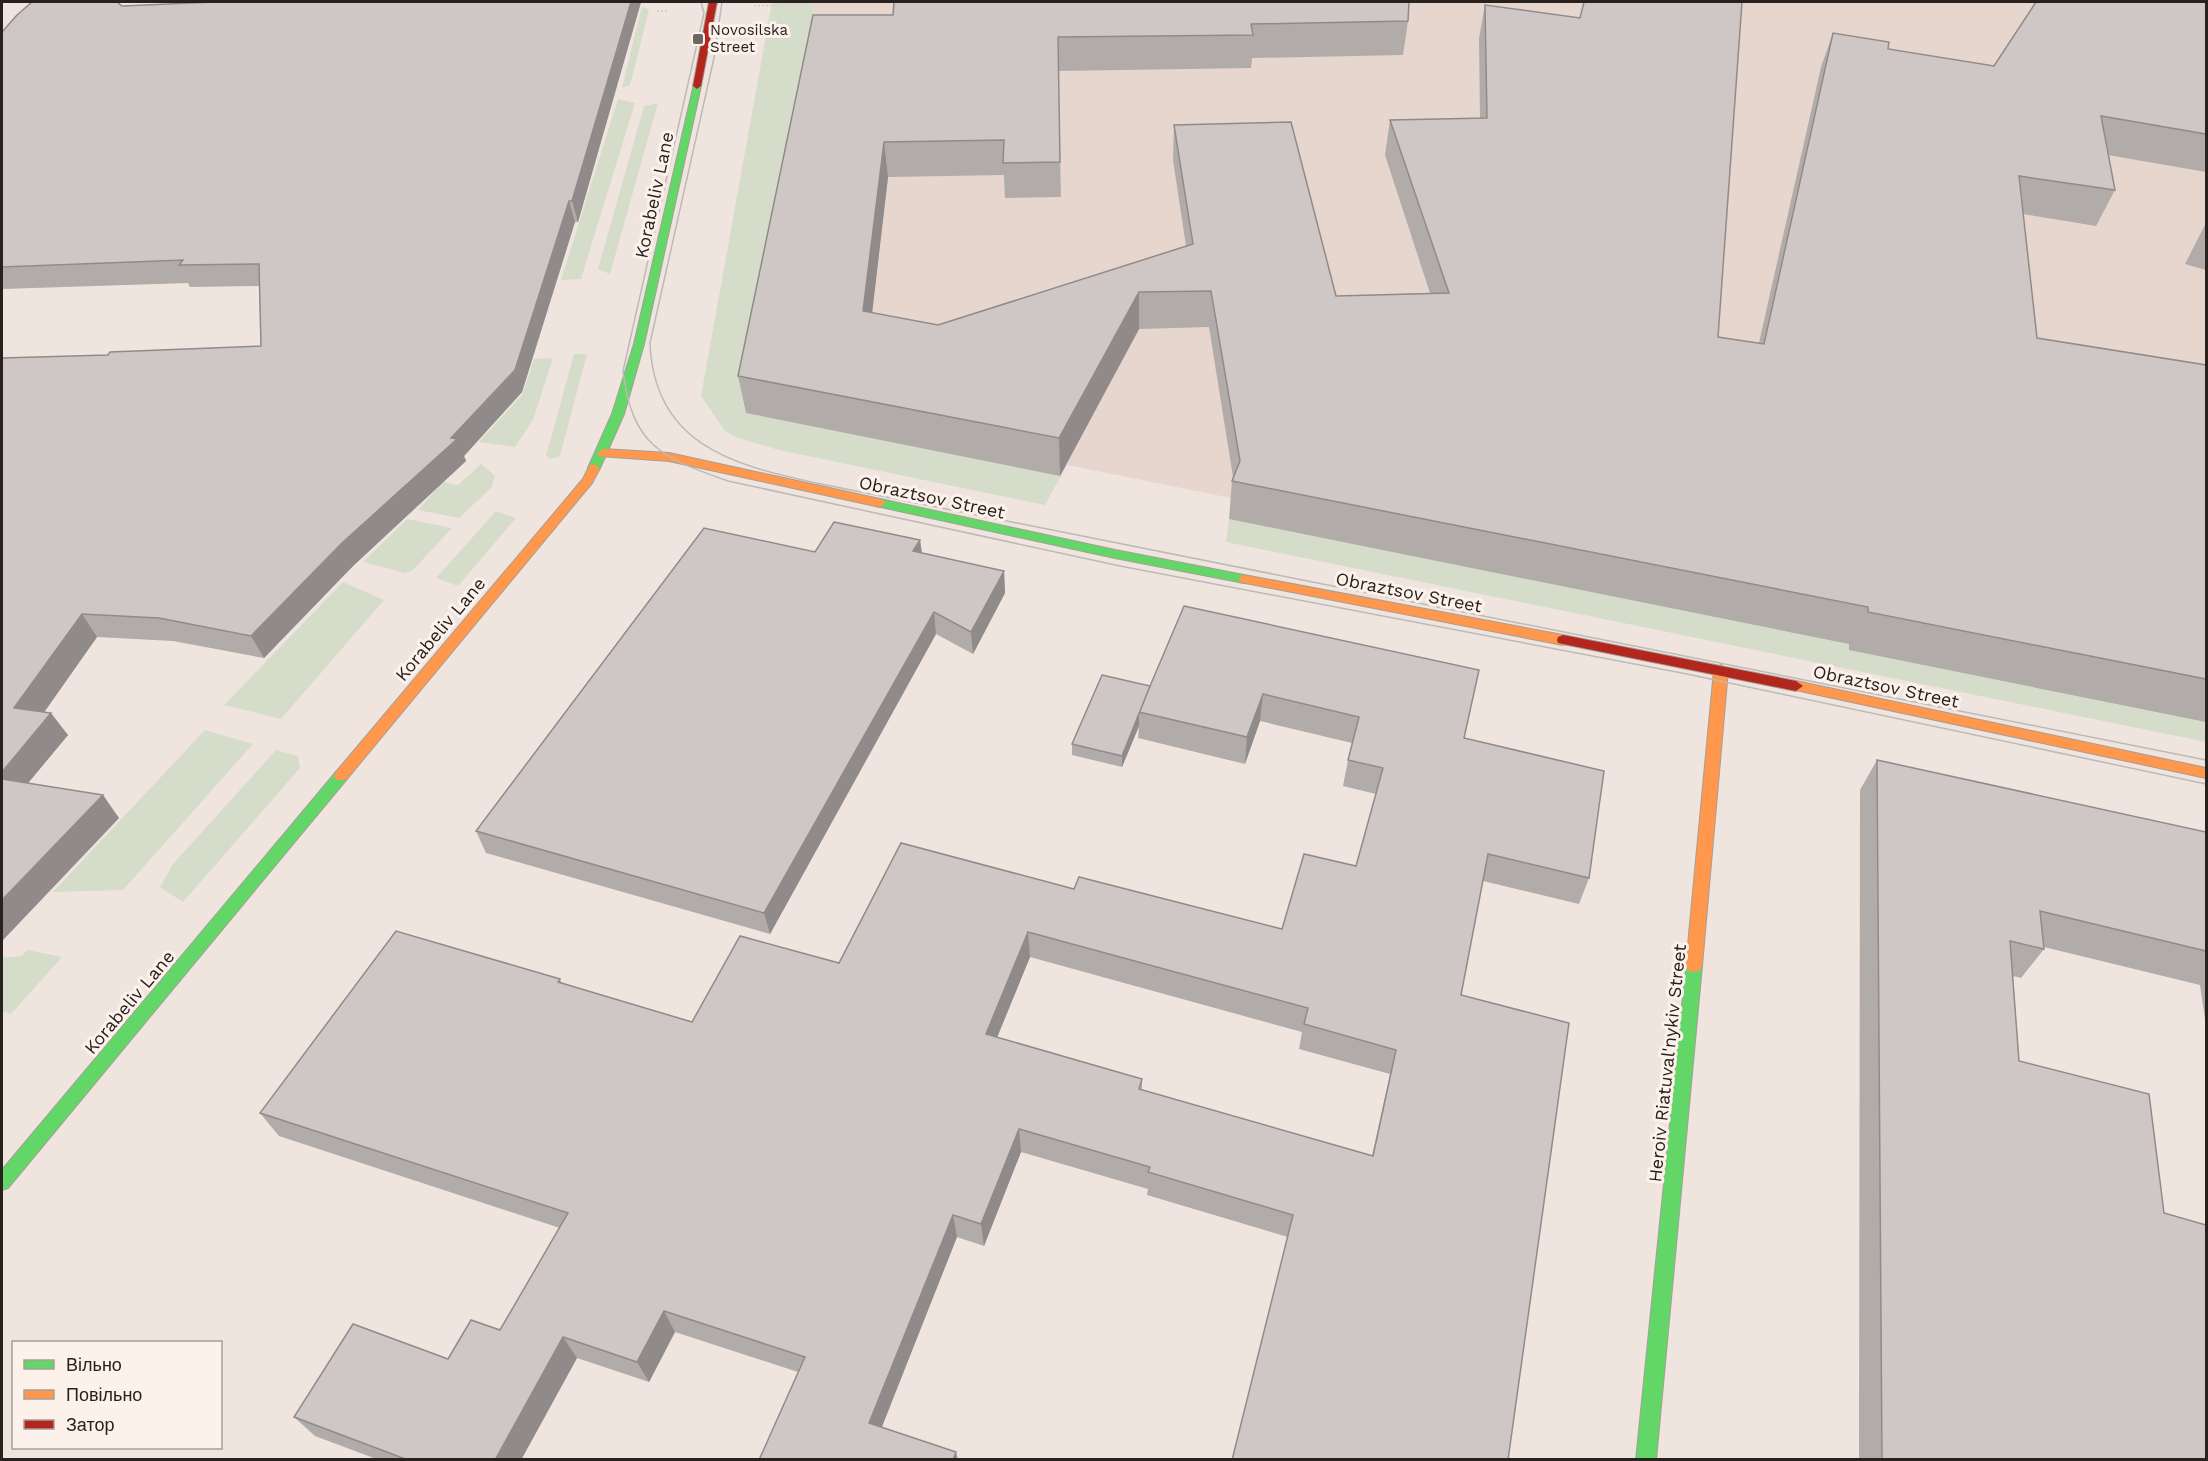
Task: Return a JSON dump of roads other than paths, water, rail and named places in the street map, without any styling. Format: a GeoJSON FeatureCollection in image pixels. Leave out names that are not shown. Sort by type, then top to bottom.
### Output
{"type":"FeatureCollection","features":[{"type":"Feature","properties":{"kind":"street","name":"Korabeliv Lane"},"geometry":{"type":"LineString","coordinates":[[2,1182],[584,486],[603,453],[624,398],[640,341],[713,2]]}},
{"type":"Feature","properties":{"kind":"street","name":"Obraztsov Street"},"geometry":{"type":"LineString","coordinates":[[603,453],[669,457],[1115,554],[1721,670],[2206,773]]}},
{"type":"Feature","properties":{"kind":"street","name":"Heroiv Riatuval'nykiv Street"},"geometry":{"type":"LineString","coordinates":[[1646,1460],[1716,750],[1721,670]]}},
{"type":"Feature","properties":{"kind":"tram line"},"geometry":{"type":"LineString","coordinates":[[701,2],[704,13],[623,371],[627,396],[634,417],[643,433],[668,456],[685,465],[728,481],[1120,566],[1687,674],[2206,784]]}},
{"type":"Feature","properties":{"kind":"tram line"},"geometry":{"type":"LineString","coordinates":[[722,2],[714,58],[650,343],[655,377],[666,405],[682,427],[703,444],[728,457],[755,468],[816,483],[2206,760]]}},
{"type":"Feature","properties":{"kind":"place","name":"Novosilska Street"},"geometry":{"type":"Point","coordinates":[698,39]}}]}
